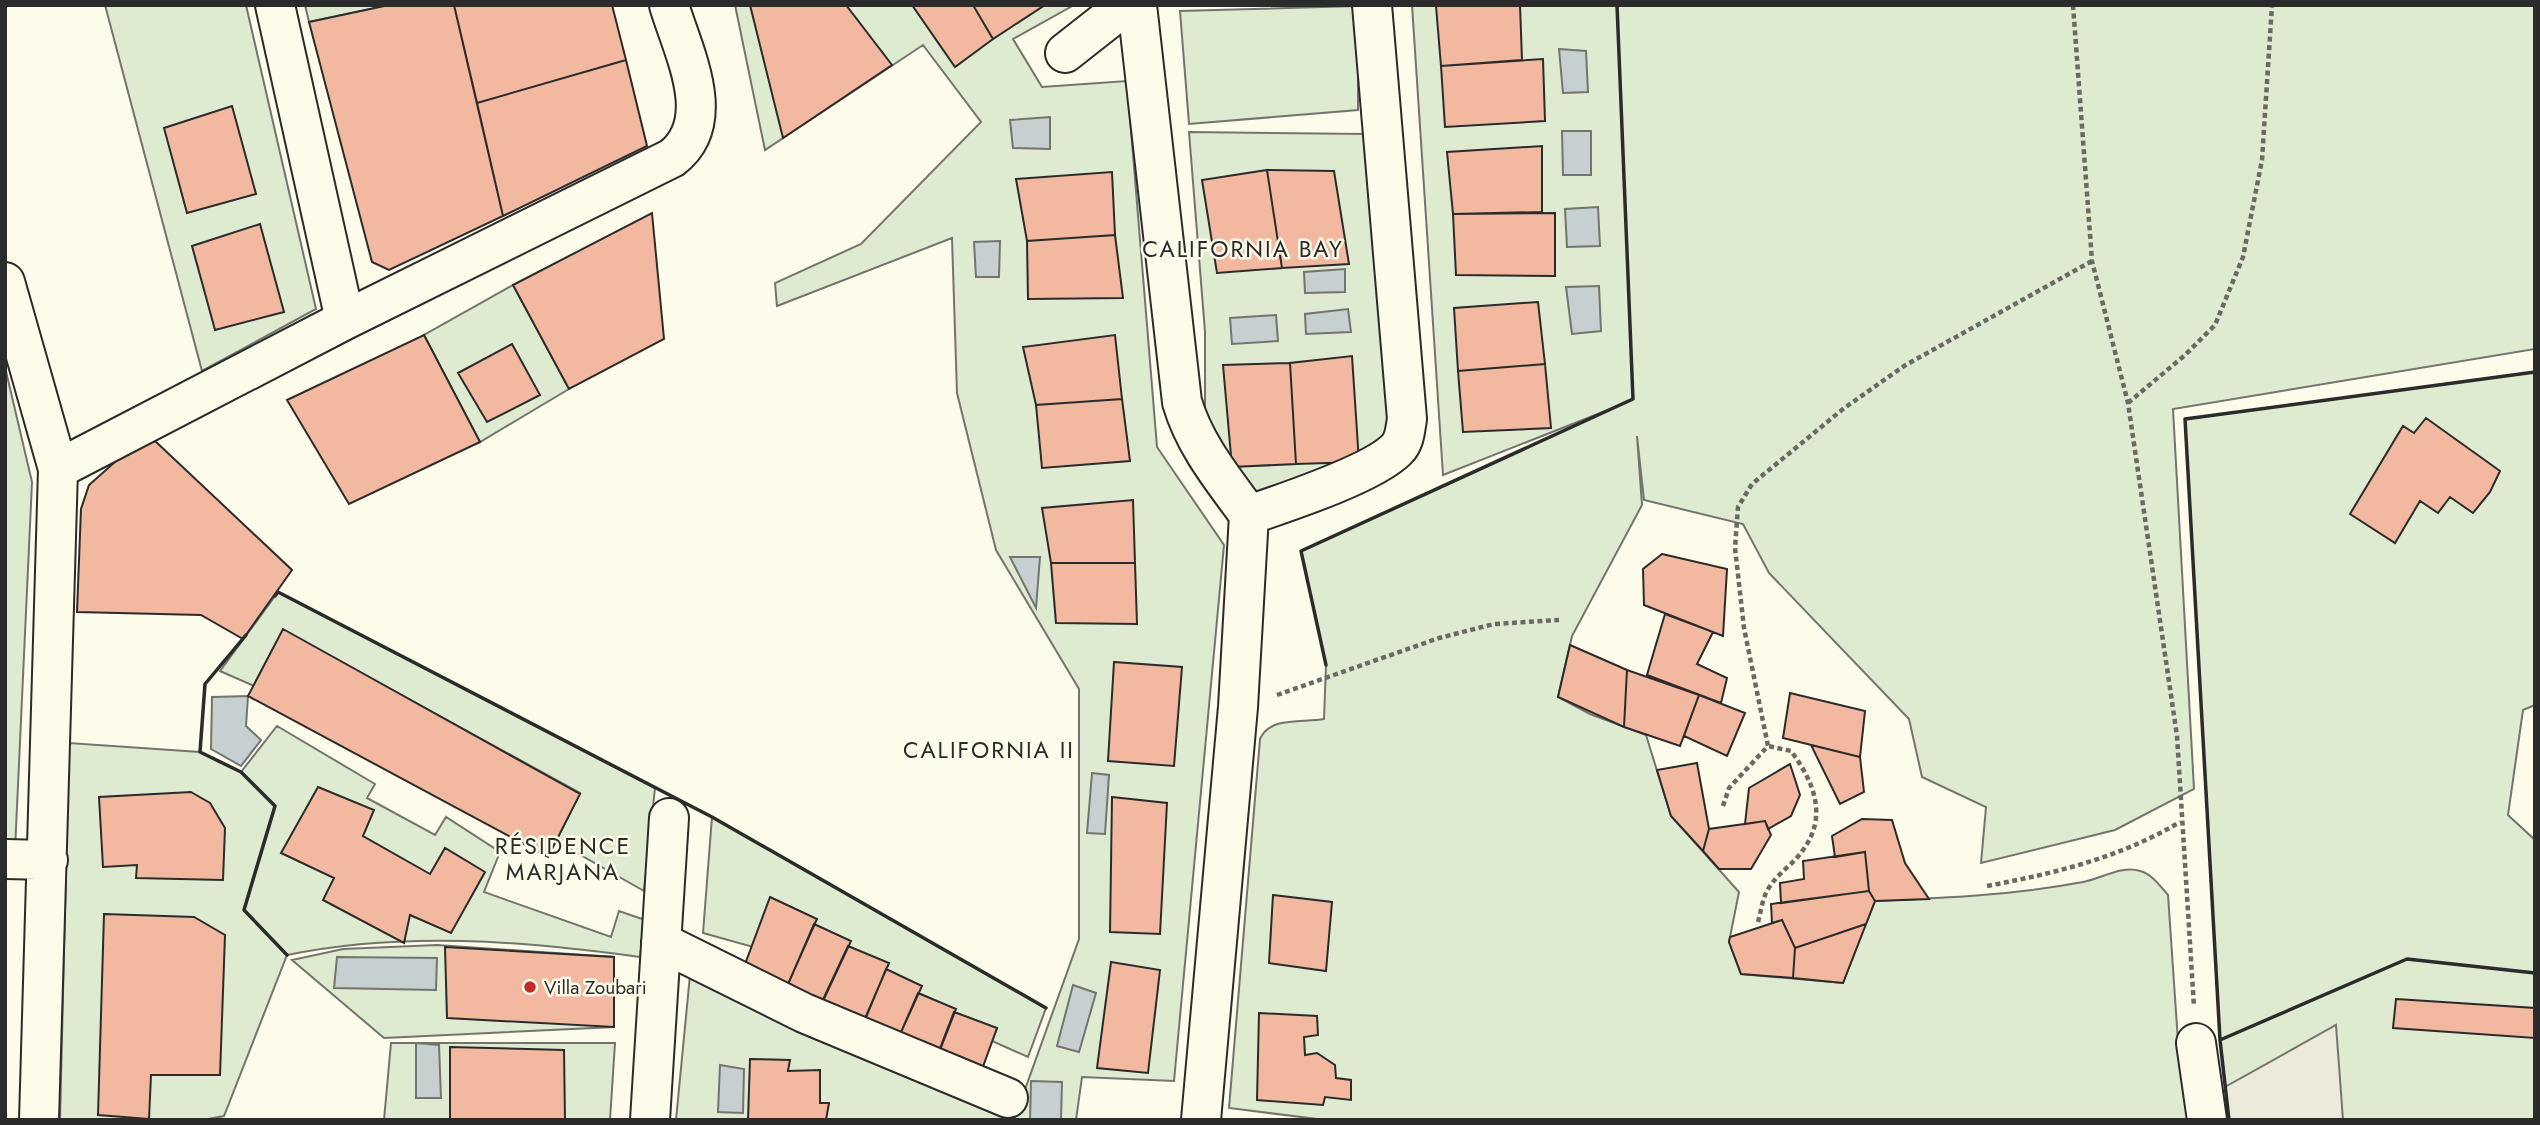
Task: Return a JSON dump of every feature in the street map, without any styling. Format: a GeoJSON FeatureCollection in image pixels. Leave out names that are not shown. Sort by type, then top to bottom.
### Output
{"type":"FeatureCollection","features":[{"type":"Feature","properties":{"kind":"street"},"geometry":{"type":"LineString","coordinates":[[275,5],[345,320]]}},
{"type":"Feature","properties":{"kind":"street"},"geometry":{"type":"LineString","coordinates":[[58,469],[345,320],[672,158],[684,149],[697,120],[695,96],[668,5]]}},
{"type":"Feature","properties":{"kind":"street"},"geometry":{"type":"LineString","coordinates":[[1065,53],[1126,5]]}},
{"type":"Feature","properties":{"kind":"street"},"geometry":{"type":"LineString","coordinates":[[1138,5],[1182,402],[1189,426],[1206,456],[1249,515],[1238,707],[1201,1120]]}},
{"type":"Feature","properties":{"kind":"street"},"geometry":{"type":"LineString","coordinates":[[1249,515],[1311,493],[1378,463],[1397,449],[1404,438],[1407,419],[1372,5]]}},
{"type":"Feature","properties":{"kind":"street"},"geometry":{"type":"LineString","coordinates":[[5,282],[58,469],[39,1120]]}},
{"type":"Feature","properties":{"kind":"street"},"geometry":{"type":"LineString","coordinates":[[650,1120],[669,818]]}},
{"type":"Feature","properties":{"kind":"street"},"geometry":{"type":"LineString","coordinates":[[5,859],[48,860]]}},
{"type":"Feature","properties":{"kind":"street"},"geometry":{"type":"LineString","coordinates":[[661,942],[804,1013],[1008,1098]]}},
{"type":"Feature","properties":{"kind":"street"},"geometry":{"type":"LineString","coordinates":[[2196,1043],[2207,1120]]}},
{"type":"Feature","properties":{"kind":"path"},"geometry":{"type":"LineString","coordinates":[[2073,5],[2092,261],[2128,403],[2177,736],[2180,822],[2196,1043]]}},
{"type":"Feature","properties":{"kind":"path"},"geometry":{"type":"LineString","coordinates":[[2128,403],[2185,355],[2214,325],[2243,257],[2262,160],[2272,5]]}},
{"type":"Feature","properties":{"kind":"path"},"geometry":{"type":"LineString","coordinates":[[1769,746],[1744,628],[1735,548],[1738,507],[1752,484],[1843,409],[1904,366],[2092,261]]}},
{"type":"Feature","properties":{"kind":"path"},"geometry":{"type":"LineString","coordinates":[[1238,707],[1439,638],[1494,624],[1559,620]]}},
{"type":"Feature","properties":{"kind":"path"},"geometry":{"type":"LineString","coordinates":[[1723,806],[1729,788],[1769,746]]}},
{"type":"Feature","properties":{"kind":"path"},"geometry":{"type":"LineString","coordinates":[[1758,922],[1766,892],[1778,875],[1803,852],[1815,828],[1818,806],[1811,781],[1791,751],[1769,746]]}},
{"type":"Feature","properties":{"kind":"path"},"geometry":{"type":"LineString","coordinates":[[1987,886],[2055,873],[2111,857],[2180,822]]}},
{"type":"Feature","properties":{"kind":"green space"},"geometry":{"type":"Polygon","coordinates":[[[105,5],[246,5],[316,309],[202,371],[105,5]]]}},
{"type":"Feature","properties":{"kind":"green space"},"geometry":{"type":"Polygon","coordinates":[[[305,5],[389,5],[309,22],[305,5]]]}},
{"type":"Feature","properties":{"kind":"green space"},"geometry":{"type":"Polygon","coordinates":[[[735,5],[1074,5],[1013,39],[1042,87],[1127,81],[1157,447],[1224,545],[1174,1081],[1082,1077],[1076,1120],[1014,1120],[1079,939],[1079,689],[996,550],[957,393],[952,238],[777,306],[775,283],[861,244],[981,122],[923,45],[765,150],[735,5]]]}},
{"type":"Feature","properties":{"kind":"green space"},"geometry":{"type":"Polygon","coordinates":[[[1412,5],[2535,5],[2535,349],[2173,409],[2194,789],[2115,830],[1981,863],[1986,807],[1922,777],[1909,719],[1769,573],[1743,524],[1644,500],[1637,436],[1642,505],[1572,636],[1558,697],[1590,714],[1646,735],[1671,816],[1739,892],[1729,942],[1741,974],[1843,983],[1875,901],[2031,890],[2083,882],[2126,870],[2140,871],[2152,878],[2168,895],[2179,1056],[2189,1120],[1325,1120],[1229,1108],[1260,739],[1271,727],[1279,724],[1324,719],[1326,665],[1301,551],[1613,408],[1443,475],[1412,5]]]}},
{"type":"Feature","properties":{"kind":"green space"},"geometry":{"type":"Polygon","coordinates":[[[1358,6],[1358,110],[1189,124],[1180,11],[1358,6]]]}},
{"type":"Feature","properties":{"kind":"green space"},"geometry":{"type":"Polygon","coordinates":[[[1189,132],[1366,134],[1392,440],[1258,505],[1205,415],[1205,332],[1189,132]]]}},
{"type":"Feature","properties":{"kind":"green space"},"geometry":{"type":"Polygon","coordinates":[[[513,285],[569,389],[480,442],[424,335],[513,285]]]}},
{"type":"Feature","properties":{"kind":"green space"},"geometry":{"type":"Polygon","coordinates":[[[5,367],[32,482],[15,850],[5,849],[5,367]]]}},
{"type":"Feature","properties":{"kind":"green space"},"geometry":{"type":"Polygon","coordinates":[[[2535,372],[2535,705],[2523,710],[2508,815],[2535,840],[2535,1120],[2229,1120],[2220,1040],[2185,419],[2535,372]]]}},
{"type":"Feature","properties":{"kind":"green space"},"geometry":{"type":"Polygon","coordinates":[[[278,592],[655,788],[644,891],[556,841],[580,793],[283,630],[254,686],[220,671],[278,592]]]}},
{"type":"Feature","properties":{"kind":"green space"},"geometry":{"type":"Polygon","coordinates":[[[277,726],[375,784],[367,798],[435,835],[446,817],[500,852],[484,892],[611,937],[619,911],[645,920],[640,957],[463,941],[375,943],[287,955],[224,1116],[203,1120],[60,1120],[69,743],[200,752],[241,772],[277,726]]]}},
{"type":"Feature","properties":{"kind":"green space"},"geometry":{"type":"Polygon","coordinates":[[[712,817],[1046,1008],[1028,1057],[992,1041],[997,1028],[954,1012],[955,1009],[918,993],[703,933],[712,817]]]}},
{"type":"Feature","properties":{"kind":"green space"},"geometry":{"type":"Polygon","coordinates":[[[437,945],[614,957],[614,1027],[384,1038],[292,960],[343,949],[437,945]]]}},
{"type":"Feature","properties":{"kind":"green space"},"geometry":{"type":"Polygon","coordinates":[[[690,975],[1014,1120],[676,1120],[690,975]]]}},
{"type":"Feature","properties":{"kind":"green space"},"geometry":{"type":"Polygon","coordinates":[[[391,1043],[615,1043],[610,1120],[384,1120],[391,1043]]]}},
{"type":"Feature","properties":{"kind":"shaded area"},"geometry":{"type":"Polygon","coordinates":[[[1559,49],[1586,51],[1588,92],[1563,93],[1559,49]]]}},
{"type":"Feature","properties":{"kind":"shaded area"},"geometry":{"type":"Polygon","coordinates":[[[1050,117],[1050,149],[1013,148],[1010,120],[1050,117]]]}},
{"type":"Feature","properties":{"kind":"shaded area"},"geometry":{"type":"Polygon","coordinates":[[[1562,131],[1591,131],[1591,175],[1563,175],[1562,131]]]}},
{"type":"Feature","properties":{"kind":"shaded area"},"geometry":{"type":"Polygon","coordinates":[[[1598,207],[1600,246],[1567,247],[1565,209],[1598,207]]]}},
{"type":"Feature","properties":{"kind":"shaded area"},"geometry":{"type":"Polygon","coordinates":[[[1000,241],[999,277],[976,277],[974,242],[1000,241]]]}},
{"type":"Feature","properties":{"kind":"shaded area"},"geometry":{"type":"Polygon","coordinates":[[[1345,269],[1345,292],[1305,293],[1304,272],[1345,269]]]}},
{"type":"Feature","properties":{"kind":"shaded area"},"geometry":{"type":"Polygon","coordinates":[[[1599,286],[1601,331],[1572,334],[1566,287],[1599,286]]]}},
{"type":"Feature","properties":{"kind":"shaded area"},"geometry":{"type":"Polygon","coordinates":[[[1348,309],[1351,332],[1306,334],[1305,314],[1348,309]]]}},
{"type":"Feature","properties":{"kind":"shaded area"},"geometry":{"type":"Polygon","coordinates":[[[1276,315],[1278,341],[1232,344],[1230,318],[1276,315]]]}},
{"type":"Feature","properties":{"kind":"shaded area"},"geometry":{"type":"Polygon","coordinates":[[[1010,557],[1040,557],[1036,608],[1010,557]]]}},
{"type":"Feature","properties":{"kind":"shaded area"},"geometry":{"type":"Polygon","coordinates":[[[248,696],[246,726],[261,740],[241,766],[211,749],[212,697],[248,696]]]}},
{"type":"Feature","properties":{"kind":"shaded area"},"geometry":{"type":"Polygon","coordinates":[[[1092,773],[1109,775],[1105,834],[1087,833],[1092,773]]]}},
{"type":"Feature","properties":{"kind":"shaded area"},"geometry":{"type":"Polygon","coordinates":[[[337,957],[437,958],[436,990],[334,988],[337,957]]]}},
{"type":"Feature","properties":{"kind":"shaded area"},"geometry":{"type":"Polygon","coordinates":[[[1073,985],[1096,993],[1079,1052],[1057,1046],[1073,985]]]}},
{"type":"Feature","properties":{"kind":"shaded area"},"geometry":{"type":"Polygon","coordinates":[[[2336,1025],[2343,1120],[2229,1120],[2225,1087],[2336,1025]]]}},
{"type":"Feature","properties":{"kind":"shaded area"},"geometry":{"type":"Polygon","coordinates":[[[416,1043],[439,1045],[441,1098],[416,1098],[416,1043]]]}},
{"type":"Feature","properties":{"kind":"shaded area"},"geometry":{"type":"Polygon","coordinates":[[[720,1065],[744,1069],[743,1113],[718,1112],[720,1065]]]}},
{"type":"Feature","properties":{"kind":"shaded area"},"geometry":{"type":"Polygon","coordinates":[[[1031,1081],[1062,1082],[1061,1120],[1030,1120],[1031,1081]]]}},
{"type":"Feature","properties":{"kind":"building"},"geometry":{"type":"Polygon","coordinates":[[[389,5],[454,5],[503,216],[389,270],[372,262],[309,22],[389,5]]]}},
{"type":"Feature","properties":{"kind":"building"},"geometry":{"type":"Polygon","coordinates":[[[454,5],[612,5],[626,60],[477,103],[454,5]]]}},
{"type":"Feature","properties":{"kind":"building"},"geometry":{"type":"Polygon","coordinates":[[[750,5],[846,5],[892,65],[783,138],[750,5]]]}},
{"type":"Feature","properties":{"kind":"building"},"geometry":{"type":"Polygon","coordinates":[[[912,5],[973,5],[993,39],[955,67],[912,5]]]}},
{"type":"Feature","properties":{"kind":"building"},"geometry":{"type":"Polygon","coordinates":[[[973,5],[1045,5],[993,39],[973,5]]]}},
{"type":"Feature","properties":{"kind":"building"},"geometry":{"type":"Polygon","coordinates":[[[1520,5],[1522,60],[1441,66],[1436,6],[1520,5]]]}},
{"type":"Feature","properties":{"kind":"building"},"geometry":{"type":"Polygon","coordinates":[[[1543,59],[1545,121],[1445,127],[1441,66],[1543,59]]]}},
{"type":"Feature","properties":{"kind":"building"},"geometry":{"type":"Polygon","coordinates":[[[626,60],[647,146],[503,216],[477,103],[626,60]]]}},
{"type":"Feature","properties":{"kind":"building"},"geometry":{"type":"Polygon","coordinates":[[[232,106],[256,194],[187,213],[164,128],[232,106]]]}},
{"type":"Feature","properties":{"kind":"building"},"geometry":{"type":"Polygon","coordinates":[[[1542,146],[1542,212],[1453,214],[1447,152],[1542,146]]]}},
{"type":"Feature","properties":{"kind":"building"},"geometry":{"type":"Polygon","coordinates":[[[1267,170],[1282,268],[1217,273],[1202,180],[1267,170]]]}},
{"type":"Feature","properties":{"kind":"building"},"geometry":{"type":"Polygon","coordinates":[[[1267,170],[1334,171],[1349,264],[1282,268],[1267,170]]]}},
{"type":"Feature","properties":{"kind":"building"},"geometry":{"type":"Polygon","coordinates":[[[1112,172],[1115,235],[1027,241],[1016,179],[1112,172]]]}},
{"type":"Feature","properties":{"kind":"building"},"geometry":{"type":"Polygon","coordinates":[[[652,213],[664,339],[569,389],[513,285],[652,213]]]}},
{"type":"Feature","properties":{"kind":"building"},"geometry":{"type":"Polygon","coordinates":[[[1555,213],[1555,276],[1456,275],[1453,214],[1555,213]]]}},
{"type":"Feature","properties":{"kind":"building"},"geometry":{"type":"Polygon","coordinates":[[[260,224],[284,312],[215,330],[192,246],[260,224]]]}},
{"type":"Feature","properties":{"kind":"building"},"geometry":{"type":"Polygon","coordinates":[[[1115,235],[1123,298],[1028,299],[1027,241],[1115,235]]]}},
{"type":"Feature","properties":{"kind":"building"},"geometry":{"type":"Polygon","coordinates":[[[1538,302],[1545,364],[1458,371],[1454,308],[1538,302]]]}},
{"type":"Feature","properties":{"kind":"building"},"geometry":{"type":"Polygon","coordinates":[[[424,335],[480,442],[349,504],[287,400],[424,335]]]}},
{"type":"Feature","properties":{"kind":"building"},"geometry":{"type":"Polygon","coordinates":[[[1115,335],[1122,399],[1036,405],[1023,347],[1115,335]]]}},
{"type":"Feature","properties":{"kind":"building"},"geometry":{"type":"Polygon","coordinates":[[[512,344],[540,395],[487,422],[458,373],[512,344]]]}},
{"type":"Feature","properties":{"kind":"building"},"geometry":{"type":"Polygon","coordinates":[[[1352,356],[1359,462],[1296,464],[1290,363],[1352,356]]]}},
{"type":"Feature","properties":{"kind":"building"},"geometry":{"type":"Polygon","coordinates":[[[1290,363],[1296,464],[1232,467],[1223,365],[1290,363]]]}},
{"type":"Feature","properties":{"kind":"building"},"geometry":{"type":"Polygon","coordinates":[[[1545,364],[1551,428],[1463,432],[1458,371],[1545,364]]]}},
{"type":"Feature","properties":{"kind":"building"},"geometry":{"type":"Polygon","coordinates":[[[1122,399],[1130,461],[1042,468],[1036,405],[1122,399]]]}},
{"type":"Feature","properties":{"kind":"building"},"geometry":{"type":"Polygon","coordinates":[[[2426,418],[2500,471],[2490,492],[2473,513],[2450,497],[2438,513],[2420,501],[2395,543],[2350,514],[2403,426],[2414,433],[2426,418]]]}},
{"type":"Feature","properties":{"kind":"building"},"geometry":{"type":"Polygon","coordinates":[[[154,440],[292,570],[243,639],[201,615],[77,612],[81,509],[89,485],[116,461],[154,440]]]}},
{"type":"Feature","properties":{"kind":"building"},"geometry":{"type":"Polygon","coordinates":[[[1133,500],[1135,563],[1051,563],[1042,508],[1133,500]]]}},
{"type":"Feature","properties":{"kind":"building"},"geometry":{"type":"Polygon","coordinates":[[[1662,554],[1727,569],[1723,636],[1644,605],[1643,569],[1662,554]]]}},
{"type":"Feature","properties":{"kind":"building"},"geometry":{"type":"Polygon","coordinates":[[[1051,563],[1135,563],[1137,624],[1056,623],[1051,563]]]}},
{"type":"Feature","properties":{"kind":"building"},"geometry":{"type":"Polygon","coordinates":[[[1665,614],[1713,632],[1697,664],[1727,678],[1721,703],[1647,675],[1665,614]]]}},
{"type":"Feature","properties":{"kind":"building"},"geometry":{"type":"Polygon","coordinates":[[[283,629],[580,794],[548,857],[248,696],[283,629]]]}},
{"type":"Feature","properties":{"kind":"building"},"geometry":{"type":"Polygon","coordinates":[[[1570,645],[1627,670],[1624,727],[1558,697],[1570,645]]]}},
{"type":"Feature","properties":{"kind":"building"},"geometry":{"type":"Polygon","coordinates":[[[1114,662],[1182,667],[1174,766],[1108,761],[1114,662]]]}},
{"type":"Feature","properties":{"kind":"building"},"geometry":{"type":"Polygon","coordinates":[[[1627,670],[1699,695],[1680,746],[1624,727],[1627,670]]]}},
{"type":"Feature","properties":{"kind":"building"},"geometry":{"type":"Polygon","coordinates":[[[1790,693],[1865,711],[1860,757],[1783,738],[1790,693]]]}},
{"type":"Feature","properties":{"kind":"building"},"geometry":{"type":"Polygon","coordinates":[[[1699,695],[1745,713],[1727,756],[1684,736],[1699,695]]]}},
{"type":"Feature","properties":{"kind":"building"},"geometry":{"type":"Polygon","coordinates":[[[1811,745],[1860,757],[1864,792],[1840,804],[1811,745]]]}},
{"type":"Feature","properties":{"kind":"building"},"geometry":{"type":"Polygon","coordinates":[[[1697,763],[1709,829],[1703,851],[1671,816],[1657,770],[1697,763]]]}},
{"type":"Feature","properties":{"kind":"building"},"geometry":{"type":"Polygon","coordinates":[[[1790,764],[1800,795],[1791,816],[1768,829],[1765,821],[1745,824],[1749,788],[1790,764]]]}},
{"type":"Feature","properties":{"kind":"building"},"geometry":{"type":"Polygon","coordinates":[[[318,787],[374,810],[363,836],[430,874],[445,848],[485,872],[451,933],[410,915],[404,943],[323,900],[334,878],[281,853],[318,787]]]}},
{"type":"Feature","properties":{"kind":"building"},"geometry":{"type":"Polygon","coordinates":[[[191,792],[210,803],[225,828],[223,880],[136,878],[137,865],[103,867],[99,797],[191,792]]]}},
{"type":"Feature","properties":{"kind":"building"},"geometry":{"type":"Polygon","coordinates":[[[1112,797],[1167,803],[1160,934],[1110,932],[1112,797]]]}},
{"type":"Feature","properties":{"kind":"building"},"geometry":{"type":"Polygon","coordinates":[[[1862,819],[1892,820],[1905,863],[1929,899],[1875,901],[1869,891],[1865,852],[1835,857],[1832,836],[1862,819]]]}},
{"type":"Feature","properties":{"kind":"building"},"geometry":{"type":"Polygon","coordinates":[[[1765,821],[1771,835],[1751,869],[1719,869],[1703,851],[1709,829],[1765,821]]]}},
{"type":"Feature","properties":{"kind":"building"},"geometry":{"type":"Polygon","coordinates":[[[1865,852],[1869,891],[1781,903],[1780,883],[1804,879],[1803,861],[1865,852]]]}},
{"type":"Feature","properties":{"kind":"building"},"geometry":{"type":"Polygon","coordinates":[[[1869,891],[1875,901],[1866,924],[1795,948],[1782,920],[1772,923],[1771,904],[1869,891]]]}},
{"type":"Feature","properties":{"kind":"building"},"geometry":{"type":"Polygon","coordinates":[[[1273,895],[1332,902],[1326,971],[1269,963],[1273,895]]]}},
{"type":"Feature","properties":{"kind":"building"},"geometry":{"type":"Polygon","coordinates":[[[770,897],[817,919],[788,984],[744,967],[770,897]]]}},
{"type":"Feature","properties":{"kind":"building"},"geometry":{"type":"Polygon","coordinates":[[[104,914],[194,917],[225,935],[220,1075],[151,1075],[149,1119],[98,1115],[104,914]]]}},
{"type":"Feature","properties":{"kind":"building"},"geometry":{"type":"Polygon","coordinates":[[[1782,920],[1795,948],[1793,978],[1741,974],[1729,942],[1730,937],[1782,920]]]}},
{"type":"Feature","properties":{"kind":"building"},"geometry":{"type":"Polygon","coordinates":[[[814,924],[851,941],[823,1001],[786,989],[814,924]]]}},
{"type":"Feature","properties":{"kind":"building"},"geometry":{"type":"Polygon","coordinates":[[[1866,924],[1843,983],[1793,978],[1795,948],[1866,924]]]}},
{"type":"Feature","properties":{"kind":"building"},"geometry":{"type":"Polygon","coordinates":[[[848,946],[889,963],[863,1023],[820,1006],[848,946]]]}},
{"type":"Feature","properties":{"kind":"building","name":"Villa Zoubari"},"geometry":{"type":"Polygon","coordinates":[[[445,947],[614,957],[614,1027],[447,1018],[445,947]]]}},
{"type":"Feature","properties":{"kind":"building"},"geometry":{"type":"Polygon","coordinates":[[[1111,962],[1160,970],[1148,1073],[1097,1068],[1111,962]]]}},
{"type":"Feature","properties":{"kind":"building"},"geometry":{"type":"Polygon","coordinates":[[[886,969],[922,986],[897,1041],[862,1027],[886,969]]]}},
{"type":"Feature","properties":{"kind":"building"},"geometry":{"type":"Polygon","coordinates":[[[918,993],[956,1009],[936,1060],[895,1046],[918,993]]]}},
{"type":"Feature","properties":{"kind":"building"},"geometry":{"type":"Polygon","coordinates":[[[2396,999],[2535,1008],[2535,1038],[2393,1028],[2396,999]]]}},
{"type":"Feature","properties":{"kind":"building"},"geometry":{"type":"Polygon","coordinates":[[[954,1012],[997,1028],[977,1083],[934,1064],[954,1012]]]}},
{"type":"Feature","properties":{"kind":"building"},"geometry":{"type":"Polygon","coordinates":[[[1259,1013],[1317,1016],[1318,1035],[1304,1037],[1305,1055],[1317,1053],[1335,1065],[1336,1078],[1351,1080],[1351,1100],[1325,1097],[1323,1105],[1257,1100],[1259,1013]]]}},
{"type":"Feature","properties":{"kind":"building"},"geometry":{"type":"Polygon","coordinates":[[[450,1047],[564,1050],[565,1120],[450,1120],[450,1047]]]}},
{"type":"Feature","properties":{"kind":"building"},"geometry":{"type":"Polygon","coordinates":[[[750,1059],[790,1060],[788,1071],[820,1070],[820,1103],[829,1103],[826,1120],[748,1120],[750,1059]]]}},
{"type":"Feature","properties":{"kind":"wall"},"geometry":{"type":"LineString","coordinates":[[1326,665],[1301,551],[1633,399],[1617,5]]}},
{"type":"Feature","properties":{"kind":"wall"},"geometry":{"type":"LineString","coordinates":[[2535,372],[2185,419],[2220,1040],[2407,959],[2535,973]]}},
{"type":"Feature","properties":{"kind":"wall"},"geometry":{"type":"LineString","coordinates":[[275,596],[278,592],[712,817],[1046,1008]]}},
{"type":"Feature","properties":{"kind":"wall"},"geometry":{"type":"LineString","coordinates":[[246,635],[205,684],[200,752],[241,772],[275,806],[244,910],[287,955]]}},
{"type":"Feature","properties":{"kind":"wall"},"geometry":{"type":"LineString","coordinates":[[2220,1040],[2229,1120]]}},
{"type":"Feature","properties":{"kind":"place","name":"Villa Zoubari"},"geometry":{"type":"Point","coordinates":[530,987]}},
{"type":"Feature","properties":{"kind":"district","name":"CALIFORNIA BAY"},"geometry":{"type":"Point","coordinates":[1243,249]}},
{"type":"Feature","properties":{"kind":"district","name":"CALIFORNIA II"},"geometry":{"type":"Point","coordinates":[989,750]}},
{"type":"Feature","properties":{"kind":"district","name":"RÉSIDENCE MARJANA"},"geometry":{"type":"Point","coordinates":[563,859]}}]}
